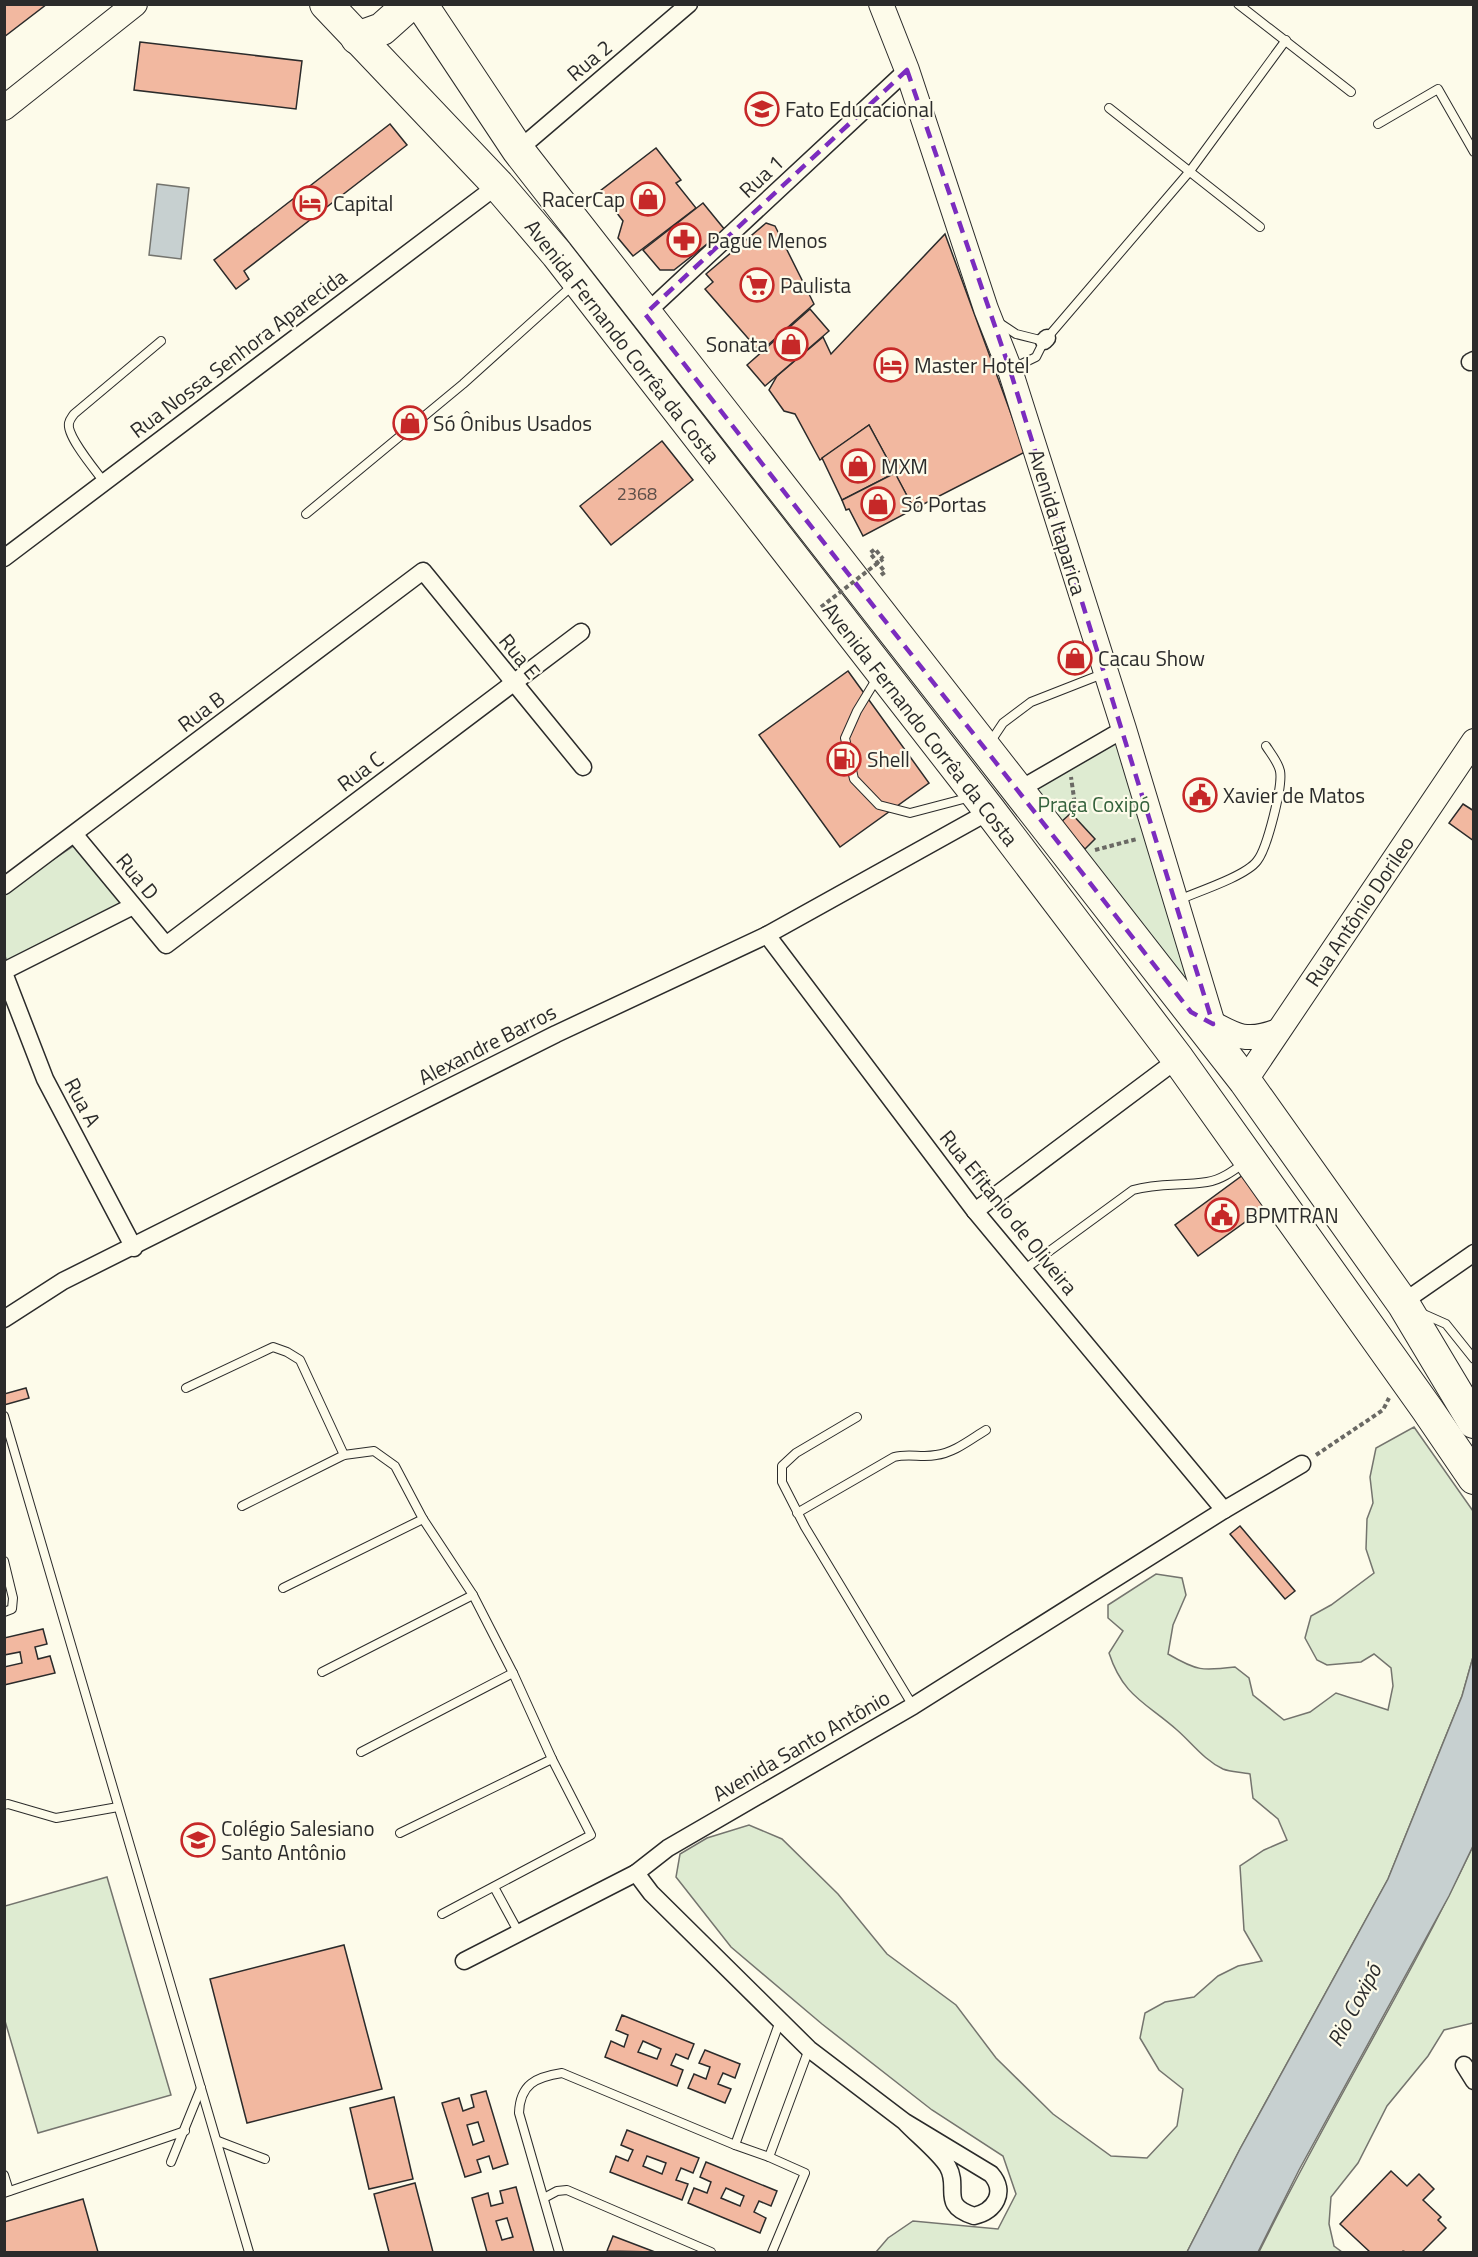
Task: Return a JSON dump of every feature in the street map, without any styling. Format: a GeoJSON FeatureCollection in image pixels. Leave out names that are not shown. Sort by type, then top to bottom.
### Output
{"type":"FeatureCollection","features":[{"type":"Feature","properties":{"kind":"highway","name":"Avenida Fernando Corrêa da Costa"},"geometry":{"type":"LineString","coordinates":[[327,4],[498,185],[578,281],[983,803],[1178,1059],[1473,1478]]}},
{"type":"Feature","properties":{"kind":"highway"},"geometry":{"type":"LineString","coordinates":[[357,38],[381,29],[410,4]]}},
{"type":"Feature","properties":{"kind":"highway","name":"Avenida Fernando Corrêa da Costa"},"geometry":{"type":"LineString","coordinates":[[422,4],[518,150],[984,749],[1207,1027],[1403,1304],[1472,1420]]}},
{"type":"Feature","properties":{"kind":"street"},"geometry":{"type":"LineString","coordinates":[[4,108],[135,4]]}},
{"type":"Feature","properties":{"kind":"street","name":"Rua 2"},"geometry":{"type":"LineString","coordinates":[[518,150],[689,4]]}},
{"type":"Feature","properties":{"kind":"street","name":"Avenida Itaparica"},"geometry":{"type":"LineString","coordinates":[[881,4],[907,70],[986,309],[1010,370],[1124,729],[1175,901],[1207,1027]]}},
{"type":"Feature","properties":{"kind":"street","name":"Rua 1"},"geometry":{"type":"LineString","coordinates":[[645,314],[907,70]]}},
{"type":"Feature","properties":{"kind":"street","name":"Rua Nossa Senhora Aparecida"},"geometry":{"type":"LineString","coordinates":[[4,558],[498,185]]}},
{"type":"Feature","properties":{"kind":"street","name":"Rua E"},"geometry":{"type":"LineString","coordinates":[[423,572],[583,767]]}},
{"type":"Feature","properties":{"kind":"street","name":"Rua B"},"geometry":{"type":"LineString","coordinates":[[4,886],[423,572]]}},
{"type":"Feature","properties":{"kind":"street","name":"Rua C"},"geometry":{"type":"LineString","coordinates":[[166,945],[580,632]]}},
{"type":"Feature","properties":{"kind":"street"},"geometry":{"type":"LineString","coordinates":[[1017,791],[1124,729]]}},
{"type":"Feature","properties":{"kind":"street","name":"Rua Antônio Dorileo"},"geometry":{"type":"LineString","coordinates":[[1245,1081],[1473,741]]}},
{"type":"Feature","properties":{"kind":"street","name":"Alexandre Barros"},"geometry":{"type":"LineString","coordinates":[[4,1319],[63,1281],[134,1248],[556,1034],[767,935],[983,803]]}},
{"type":"Feature","properties":{"kind":"street","name":"Rua D"},"geometry":{"type":"LineString","coordinates":[[75,835],[166,945]]}},
{"type":"Feature","properties":{"kind":"street","name":"Rua A"},"geometry":{"type":"LineString","coordinates":[[133,906],[4,972],[45,1079],[134,1248]]}},
{"type":"Feature","properties":{"kind":"street","name":"Rua Efitanio de Oliveira"},"geometry":{"type":"LineString","coordinates":[[767,935],[975,1211],[1224,1510]]}},
{"type":"Feature","properties":{"kind":"street"},"geometry":{"type":"LineString","coordinates":[[1207,1027],[1247,1038],[1260,1038],[1278,1031]]}},
{"type":"Feature","properties":{"kind":"street"},"geometry":{"type":"LineString","coordinates":[[975,1211],[1178,1059]]}},
{"type":"Feature","properties":{"kind":"street"},"geometry":{"type":"LineString","coordinates":[[1403,1304],[1473,1253]]}},
{"type":"Feature","properties":{"kind":"street","name":"Avenida Santo Antônio"},"geometry":{"type":"LineString","coordinates":[[464,1961],[636,1873],[668,1848],[913,1706],[1224,1510],[1302,1464]]}},
{"type":"Feature","properties":{"kind":"street"},"geometry":{"type":"LineString","coordinates":[[636,1873],[651,1893],[809,2049],[905,2122],[992,2174],[998,2182],[999,2193],[990,2209],[974,2216],[957,2207],[953,2200],[948,2167],[905,2122]]}},
{"type":"Feature","properties":{"kind":"street"},"geometry":{"type":"LineString","coordinates":[[1464,2065],[1473,2081]]}},
{"type":"Feature","properties":{"kind":"lane"},"geometry":{"type":"LineString","coordinates":[[1238,4],[1351,92]]}},
{"type":"Feature","properties":{"kind":"lane"},"geometry":{"type":"LineString","coordinates":[[1010,370],[1036,357],[1045,340],[1190,171],[1286,40]]}},
{"type":"Feature","properties":{"kind":"lane"},"geometry":{"type":"LineString","coordinates":[[1377,124],[1438,89],[1473,152]]}},
{"type":"Feature","properties":{"kind":"lane"},"geometry":{"type":"LineString","coordinates":[[1109,108],[1260,227]]}},
{"type":"Feature","properties":{"kind":"lane"},"geometry":{"type":"LineString","coordinates":[[306,514],[463,384],[578,281]]}},
{"type":"Feature","properties":{"kind":"lane"},"geometry":{"type":"LineString","coordinates":[[986,309],[1001,325],[1016,334],[1045,340]]}},
{"type":"Feature","properties":{"kind":"lane"},"geometry":{"type":"LineString","coordinates":[[105,482],[75,440],[69,430],[69,423],[74,414],[161,341]]}},
{"type":"Feature","properties":{"kind":"lane"},"geometry":{"type":"LineString","coordinates":[[880,672],[857,711],[845,738],[854,779],[879,805],[910,813],[983,803]]}},
{"type":"Feature","properties":{"kind":"lane"},"geometry":{"type":"LineString","coordinates":[[984,749],[1003,723],[1030,702],[1106,673]]}},
{"type":"Feature","properties":{"kind":"lane"},"geometry":{"type":"LineString","coordinates":[[1175,901],[1242,873],[1257,861],[1272,822],[1279,787],[1280,771],[1266,746]]}},
{"type":"Feature","properties":{"kind":"lane"},"geometry":{"type":"LineString","coordinates":[[1025,1269],[1133,1190],[1149,1185],[1209,1182],[1227,1175],[1250,1160]]}},
{"type":"Feature","properties":{"kind":"lane"},"geometry":{"type":"LineString","coordinates":[[1403,1304],[1446,1324],[1473,1359]]}},
{"type":"Feature","properties":{"kind":"lane"},"geometry":{"type":"LineString","coordinates":[[186,1388],[273,1347],[287,1352],[300,1360],[344,1455]]}},
{"type":"Feature","properties":{"kind":"lane"},"geometry":{"type":"LineString","coordinates":[[4,1416],[249,2253]]}},
{"type":"Feature","properties":{"kind":"lane"},"geometry":{"type":"LineString","coordinates":[[857,1417],[796,1453],[782,1466],[782,1482],[797,1513],[913,1706]]}},
{"type":"Feature","properties":{"kind":"lane"},"geometry":{"type":"LineString","coordinates":[[797,1513],[894,1457],[904,1454],[938,1455],[952,1450],[986,1430]]}},
{"type":"Feature","properties":{"kind":"lane"},"geometry":{"type":"LineString","coordinates":[[242,1506],[344,1455],[374,1451],[395,1466],[423,1519],[473,1595],[513,1673],[552,1759],[591,1835],[442,1914]]}},
{"type":"Feature","properties":{"kind":"lane"},"geometry":{"type":"LineString","coordinates":[[283,1588],[423,1519]]}},
{"type":"Feature","properties":{"kind":"lane"},"geometry":{"type":"LineString","coordinates":[[4,1561],[13,1598],[12,1609],[4,1612]]}},
{"type":"Feature","properties":{"kind":"lane"},"geometry":{"type":"LineString","coordinates":[[322,1672],[473,1595]]}},
{"type":"Feature","properties":{"kind":"lane"},"geometry":{"type":"LineString","coordinates":[[361,1752],[513,1673]]}},
{"type":"Feature","properties":{"kind":"lane"},"geometry":{"type":"LineString","coordinates":[[400,1833],[552,1759]]}},
{"type":"Feature","properties":{"kind":"lane"},"geometry":{"type":"LineString","coordinates":[[4,1805],[8,1804],[56,1818],[118,1807]]}},
{"type":"Feature","properties":{"kind":"lane"},"geometry":{"type":"LineString","coordinates":[[494,1887],[519,1933]]}},
{"type":"Feature","properties":{"kind":"lane"},"geometry":{"type":"LineString","coordinates":[[735,2145],[780,2021]]}},
{"type":"Feature","properties":{"kind":"lane"},"geometry":{"type":"LineString","coordinates":[[769,2157],[809,2049]]}},
{"type":"Feature","properties":{"kind":"lane"},"geometry":{"type":"LineString","coordinates":[[559,2253],[519,2113],[520,2100],[524,2091],[541,2076],[562,2073],[769,2157],[805,2174],[772,2253]]}},
{"type":"Feature","properties":{"kind":"lane"},"geometry":{"type":"LineString","coordinates":[[171,2162],[201,2088]]}},
{"type":"Feature","properties":{"kind":"lane"},"geometry":{"type":"LineString","coordinates":[[4,2175],[7,2192],[185,2131]]}},
{"type":"Feature","properties":{"kind":"lane"},"geometry":{"type":"LineString","coordinates":[[218,2141],[265,2159]]}},
{"type":"Feature","properties":{"kind":"lane"},"geometry":{"type":"LineString","coordinates":[[544,2198],[557,2191],[567,2190],[711,2253]]}},
{"type":"Feature","properties":{"kind":"path"},"geometry":{"type":"LineString","coordinates":[[821,607],[883,559],[875,549],[870,553],[885,572]]}},
{"type":"Feature","properties":{"kind":"path"},"geometry":{"type":"LineString","coordinates":[[1063,816],[1075,805],[1069,761]]}},
{"type":"Feature","properties":{"kind":"path"},"geometry":{"type":"LineString","coordinates":[[1094,851],[1155,834]]}},
{"type":"Feature","properties":{"kind":"path"},"geometry":{"type":"LineString","coordinates":[[1302,1464],[1383,1410],[1399,1385],[1406,1380]]}},
{"type":"Feature","properties":{"kind":"highlighted area"},"geometry":{"type":"Polygon","coordinates":[[[907,70],[1010,370],[1213,1024],[1191,1012],[645,314],[907,70]]]}},
{"type":"Feature","properties":{"kind":"green space","name":"Praça Coxipó"},"geometry":{"type":"Polygon","coordinates":[[[1116,741],[1189,985],[1037,801],[1036,786],[1116,741]]]}},
{"type":"Feature","properties":{"kind":"green space"},"geometry":{"type":"Polygon","coordinates":[[[75,845],[126,905],[8,965],[5,956],[5,892],[75,845]]]}},
{"type":"Feature","properties":{"kind":"green space"},"geometry":{"type":"Polygon","coordinates":[[[1414,1427],[1473,1511],[1473,1657],[1462,1696],[1388,1879],[1240,2149],[1187,2252],[876,2252],[888,2238],[913,2221],[998,2229],[1016,2194],[1003,2156],[932,2110],[822,2024],[731,1947],[676,1877],[680,1854],[707,1838],[749,1825],[782,1839],[838,1894],[887,1954],[956,2005],[996,2058],[1053,2114],[1111,2156],[1147,2158],[1177,2126],[1183,2089],[1159,2070],[1140,2038],[1145,2013],[1165,2002],[1194,1997],[1218,1976],[1238,1966],[1262,1961],[1244,1930],[1240,1866],[1264,1850],[1287,1840],[1278,1819],[1253,1798],[1250,1774],[1226,1770],[1210,1761],[1128,1689],[1109,1653],[1123,1631],[1108,1618],[1108,1605],[1156,1574],[1182,1578],[1186,1595],[1173,1625],[1168,1654],[1193,1667],[1215,1669],[1235,1667],[1249,1678],[1253,1695],[1284,1720],[1310,1712],[1336,1693],[1388,1710],[1393,1686],[1391,1668],[1374,1654],[1361,1662],[1327,1665],[1317,1660],[1305,1638],[1311,1616],[1331,1605],[1374,1573],[1366,1549],[1367,1519],[1373,1503],[1370,1477],[1376,1448],[1414,1427]]]}},
{"type":"Feature","properties":{"kind":"green space"},"geometry":{"type":"Polygon","coordinates":[[[1473,1846],[1473,2023],[1444,2030],[1428,2056],[1387,2106],[1358,2163],[1331,2197],[1329,2224],[1334,2246],[1342,2252],[1259,2252],[1422,1948],[1473,1846]]]}},
{"type":"Feature","properties":{"kind":"green space"},"geometry":{"type":"Polygon","coordinates":[[[107,1877],[171,2095],[38,2133],[5,2021],[5,1906],[107,1877]]]}},
{"type":"Feature","properties":{"kind":"water"},"geometry":{"type":"Polygon","coordinates":[[[157,184],[189,188],[181,259],[149,255],[157,184]]]}},
{"type":"Feature","properties":{"kind":"water","name":"Rio Coxipó"},"geometry":{"type":"Polygon","coordinates":[[[1473,1657],[1473,1846],[1449,1896],[1299,2170],[1258,2252],[1187,2252],[1240,2149],[1388,1879],[1462,1696],[1473,1657]]]}},
{"type":"Feature","properties":{"kind":"building"},"geometry":{"type":"Polygon","coordinates":[[[4,4],[47,4],[4,37],[4,4]]]}},
{"type":"Feature","properties":{"kind":"building"},"geometry":{"type":"Polygon","coordinates":[[[140,42],[302,61],[296,109],[134,90],[140,42]]]}},
{"type":"Feature","properties":{"kind":"building","name":"Capital"},"geometry":{"type":"Polygon","coordinates":[[[390,124],[407,145],[244,271],[249,279],[236,289],[214,260],[390,124]]]}},
{"type":"Feature","properties":{"kind":"building","name":"RacerCap"},"geometry":{"type":"Polygon","coordinates":[[[656,148],[681,180],[676,183],[696,208],[633,256],[618,238],[623,221],[600,191],[656,148]]]}},
{"type":"Feature","properties":{"kind":"building","name":"Pague Menos"},"geometry":{"type":"Polygon","coordinates":[[[703,203],[725,230],[674,270],[660,270],[643,250],[703,203]]]}},
{"type":"Feature","properties":{"kind":"building","name":"Paulista"},"geometry":{"type":"Polygon","coordinates":[[[766,223],[775,226],[814,304],[760,352],[705,289],[713,282],[706,274],[766,223]]]}},
{"type":"Feature","properties":{"kind":"building","name":"Master Hotel"},"geometry":{"type":"Polygon","coordinates":[[[945,234],[1025,452],[914,509],[869,425],[820,460],[795,414],[784,411],[769,390],[777,376],[823,337],[831,354],[945,234]]]}},
{"type":"Feature","properties":{"kind":"building","name":"Sonata"},"geometry":{"type":"Polygon","coordinates":[[[810,309],[829,331],[765,386],[747,365],[810,309]]]}},
{"type":"Feature","properties":{"kind":"building","name":"MXM"},"geometry":{"type":"Polygon","coordinates":[[[869,425],[895,473],[842,500],[822,458],[869,425]]]}},
{"type":"Feature","properties":{"kind":"building"},"geometry":{"type":"Polygon","coordinates":[[[662,441],[693,480],[611,545],[580,506],[662,441]]]}},
{"type":"Feature","properties":{"kind":"building","name":"Só Portas"},"geometry":{"type":"Polygon","coordinates":[[[895,473],[914,509],[863,536],[842,500],[895,473]]]}},
{"type":"Feature","properties":{"kind":"building","name":"Shell"},"geometry":{"type":"Polygon","coordinates":[[[848,671],[929,783],[840,847],[759,735],[848,671]]]}},
{"type":"Feature","properties":{"kind":"building"},"geometry":{"type":"Polygon","coordinates":[[[1463,804],[1474,811],[1474,841],[1449,823],[1463,804]]]}},
{"type":"Feature","properties":{"kind":"building","name":"Praça Coxipó"},"geometry":{"type":"Polygon","coordinates":[[[1071,813],[1095,839],[1085,849],[1060,823],[1071,813]]]}},
{"type":"Feature","properties":{"kind":"building","name":"BPMTRAN"},"geometry":{"type":"Polygon","coordinates":[[[1247,1172],[1270,1204],[1198,1256],[1175,1225],[1247,1172]]]}},
{"type":"Feature","properties":{"kind":"building"},"geometry":{"type":"Polygon","coordinates":[[[26,1388],[29,1398],[4,1405],[4,1394],[26,1388]]]}},
{"type":"Feature","properties":{"kind":"building"},"geometry":{"type":"Polygon","coordinates":[[[1240,1526],[1295,1591],[1285,1599],[1230,1534],[1240,1526]]]}},
{"type":"Feature","properties":{"kind":"building"},"geometry":{"type":"Polygon","coordinates":[[[43,1629],[47,1644],[35,1647],[38,1659],[50,1656],[55,1673],[4,1685],[4,1667],[22,1663],[20,1652],[4,1655],[4,1638],[43,1629]]]}},
{"type":"Feature","properties":{"kind":"building"},"geometry":{"type":"Polygon","coordinates":[[[344,1945],[382,2089],[247,2123],[210,1979],[344,1945]]]}},
{"type":"Feature","properties":{"kind":"building"},"geometry":{"type":"Polygon","coordinates":[[[622,2015],[694,2044],[688,2059],[676,2054],[671,2065],[683,2070],[677,2086],[605,2057],[611,2041],[624,2047],[628,2035],[616,2030],[622,2015]],[[643,2041],[638,2052],[657,2059],[661,2049],[643,2041]]]}},
{"type":"Feature","properties":{"kind":"building"},"geometry":{"type":"Polygon","coordinates":[[[705,2050],[740,2064],[735,2078],[723,2073],[718,2084],[731,2089],[725,2103],[688,2088],[694,2074],[706,2079],[710,2067],[699,2063],[705,2050]]]}},
{"type":"Feature","properties":{"kind":"building"},"geometry":{"type":"Polygon","coordinates":[[[486,2091],[508,2164],[493,2169],[489,2156],[477,2160],[481,2172],[465,2177],[442,2103],[459,2098],[463,2111],[474,2107],[471,2095],[486,2091]],[[478,2122],[467,2125],[473,2145],[484,2141],[478,2122]]]}},
{"type":"Feature","properties":{"kind":"building"},"geometry":{"type":"Polygon","coordinates":[[[394,2097],[413,2179],[369,2189],[350,2108],[394,2097]]]}},
{"type":"Feature","properties":{"kind":"building"},"geometry":{"type":"Polygon","coordinates":[[[627,2130],[699,2158],[693,2173],[681,2168],[676,2180],[688,2184],[682,2200],[610,2172],[616,2156],[628,2161],[633,2150],[621,2145],[627,2130]],[[647,2156],[643,2166],[662,2174],[666,2163],[647,2156]]]}},
{"type":"Feature","properties":{"kind":"building"},"geometry":{"type":"Polygon","coordinates":[[[706,2162],[777,2191],[771,2206],[759,2201],[754,2212],[766,2218],[760,2233],[688,2203],[694,2188],[707,2193],[711,2182],[700,2177],[706,2162]],[[726,2188],[721,2198],[740,2206],[744,2196],[726,2188]]]}},
{"type":"Feature","properties":{"kind":"building"},"geometry":{"type":"Polygon","coordinates":[[[1391,2171],[1407,2186],[1419,2174],[1434,2189],[1423,2200],[1441,2217],[1438,2220],[1446,2228],[1422,2252],[1370,2252],[1340,2224],[1391,2171]]]}},
{"type":"Feature","properties":{"kind":"building"},"geometry":{"type":"Polygon","coordinates":[[[415,2183],[433,2252],[389,2252],[374,2194],[415,2183]]]}},
{"type":"Feature","properties":{"kind":"building"},"geometry":{"type":"Polygon","coordinates":[[[516,2187],[534,2252],[487,2252],[472,2198],[488,2193],[491,2206],[503,2203],[500,2191],[516,2187]],[[507,2218],[496,2221],[502,2240],[513,2237],[507,2218]]]}},
{"type":"Feature","properties":{"kind":"building"},"geometry":{"type":"Polygon","coordinates":[[[83,2199],[98,2252],[4,2252],[4,2222],[83,2199]]]}},
{"type":"Feature","properties":{"kind":"building"},"geometry":{"type":"Polygon","coordinates":[[[613,2236],[655,2252],[607,2251],[613,2236]]]}},
{"type":"Feature","properties":{"kind":"place","name":"Fato Educacional"},"geometry":{"type":"Point","coordinates":[762,109]}},
{"type":"Feature","properties":{"kind":"place","name":"RacerCap"},"geometry":{"type":"Point","coordinates":[648,199]}},
{"type":"Feature","properties":{"kind":"place","name":"Capital"},"geometry":{"type":"Point","coordinates":[310,203]}},
{"type":"Feature","properties":{"kind":"place","name":"Pague Menos"},"geometry":{"type":"Point","coordinates":[684,240]}},
{"type":"Feature","properties":{"kind":"place","name":"Paulista"},"geometry":{"type":"Point","coordinates":[757,285]}},
{"type":"Feature","properties":{"kind":"place","name":"Sonata"},"geometry":{"type":"Point","coordinates":[791,344]}},
{"type":"Feature","properties":{"kind":"place","name":"Master Hotel"},"geometry":{"type":"Point","coordinates":[891,365]}},
{"type":"Feature","properties":{"kind":"place","name":"Só Ônibus Usados"},"geometry":{"type":"Point","coordinates":[410,423]}},
{"type":"Feature","properties":{"kind":"place","name":"MXM"},"geometry":{"type":"Point","coordinates":[858,466]}},
{"type":"Feature","properties":{"kind":"place","name":"Só Portas"},"geometry":{"type":"Point","coordinates":[878,504]}},
{"type":"Feature","properties":{"kind":"place","name":"Cacau Show"},"geometry":{"type":"Point","coordinates":[1075,658]}},
{"type":"Feature","properties":{"kind":"place","name":"Shell"},"geometry":{"type":"Point","coordinates":[844,759]}},
{"type":"Feature","properties":{"kind":"place","name":"Xavier de Matos"},"geometry":{"type":"Point","coordinates":[1200,795]}},
{"type":"Feature","properties":{"kind":"place","name":"BPMTRAN"},"geometry":{"type":"Point","coordinates":[1222,1215]}},
{"type":"Feature","properties":{"kind":"place","name":"Colégio Salesiano Santo Antônio"},"geometry":{"type":"Point","coordinates":[198,1840]}}]}
